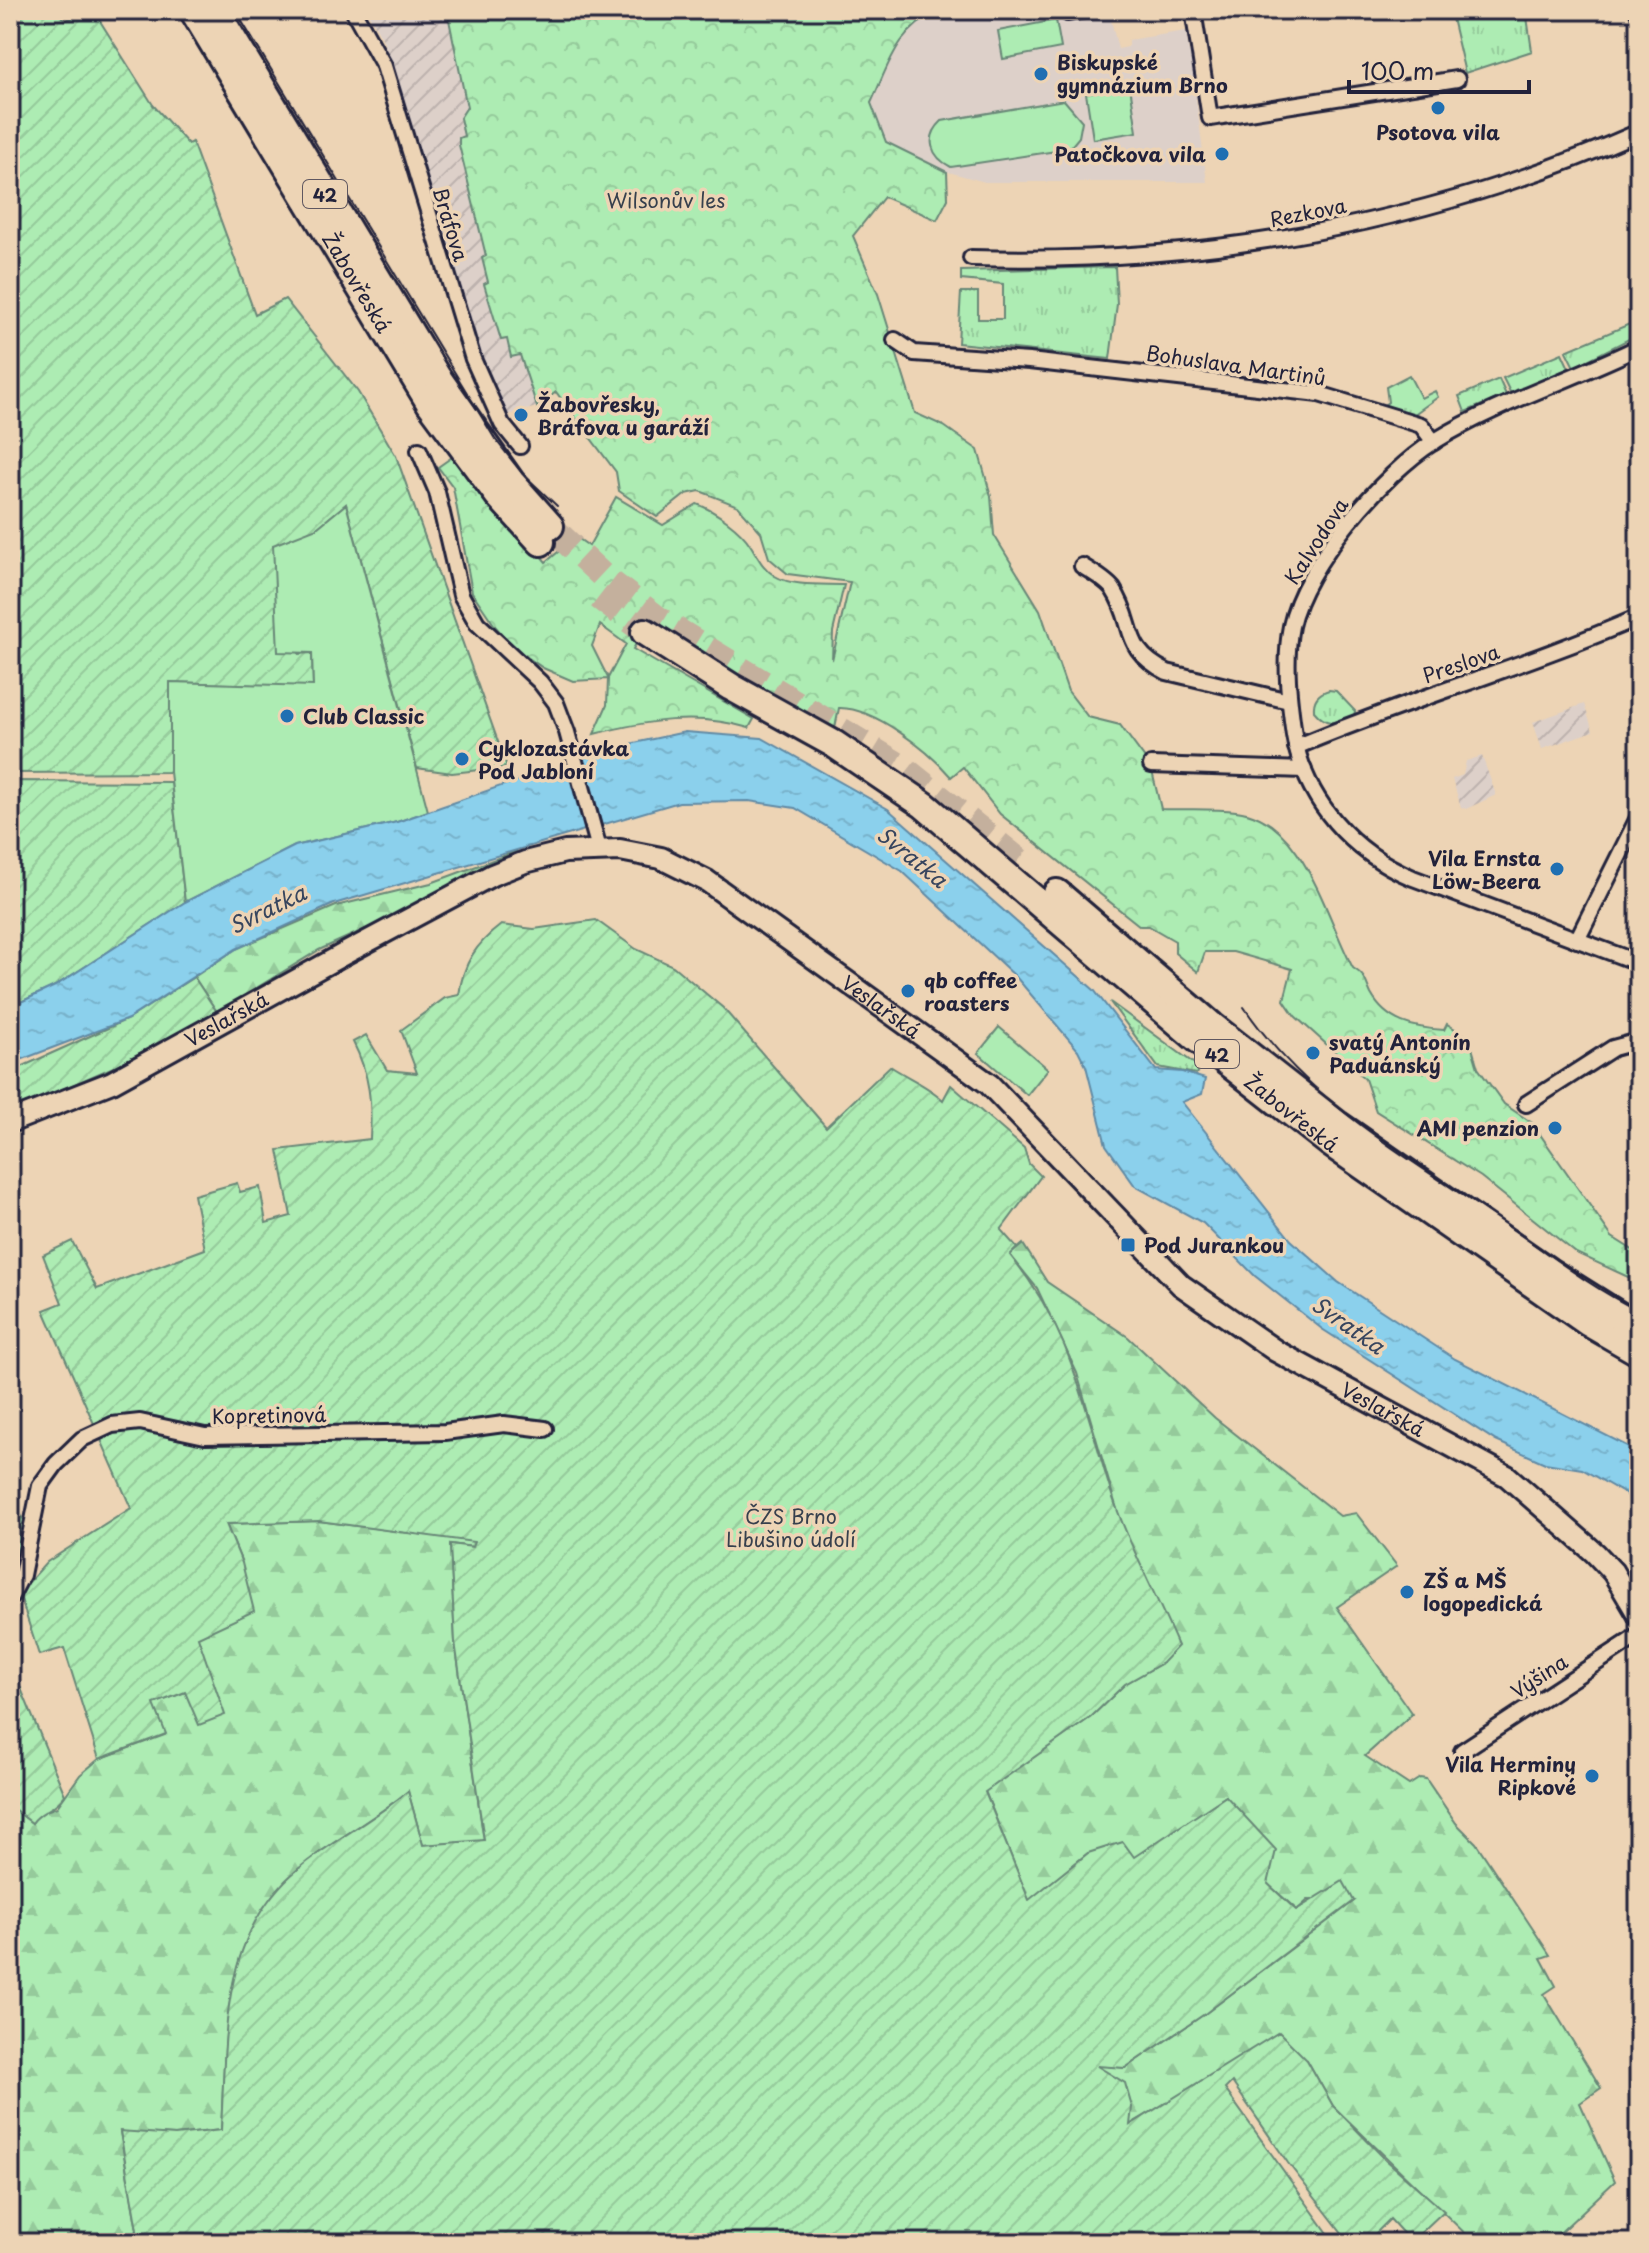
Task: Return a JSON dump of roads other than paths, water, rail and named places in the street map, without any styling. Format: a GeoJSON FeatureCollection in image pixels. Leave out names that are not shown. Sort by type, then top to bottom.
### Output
{"type":"FeatureCollection","features":[{"type":"Feature","properties":{"kind":"highway","name":"Žabovřeská"},"geometry":{"type":"LineString","coordinates":[[193,10],[430,403],[498,495],[547,536],[437,377],[215,10]]}},
{"type":"Feature","properties":{"kind":"highway","name":"Žabovřeská"},"geometry":{"type":"LineString","coordinates":[[645,632],[893,783],[950,825],[1199,1040],[1329,1142],[1589,1323],[1639,1352]]}},
{"type":"Feature","properties":{"kind":"highway","name":"Žabovřeská"},"geometry":{"type":"LineString","coordinates":[[1027,867],[1212,1026],[1338,1125],[1548,1271],[1639,1328]]}},
{"type":"Feature","properties":{"kind":"street","name":"Bráfova"},"geometry":{"type":"LineString","coordinates":[[353,10],[384,66],[473,359],[502,424],[520,446]]}},
{"type":"Feature","properties":{"kind":"street"},"geometry":{"type":"LineString","coordinates":[[1068,13],[1086,10]]}},
{"type":"Feature","properties":{"kind":"street"},"geometry":{"type":"LineString","coordinates":[[1193,10],[1210,118],[1457,79]]}},
{"type":"Feature","properties":{"kind":"street","name":"Rezkova"},"geometry":{"type":"LineString","coordinates":[[971,258],[1041,261],[1117,258],[1301,235],[1405,212],[1508,182],[1639,132]]}},
{"type":"Feature","properties":{"kind":"street","name":"Bohuslava Martinů"},"geometry":{"type":"LineString","coordinates":[[895,340],[914,353],[1029,361],[1319,394],[1421,425],[1434,442]]}},
{"type":"Feature","properties":{"kind":"street"},"geometry":{"type":"LineString","coordinates":[[1434,442],[1639,347]]}},
{"type":"Feature","properties":{"kind":"street","name":"Kalvodova"},"geometry":{"type":"LineString","coordinates":[[1434,442],[1376,489],[1345,527],[1315,573],[1291,628],[1289,701],[1296,747],[1304,770],[1336,823],[1358,848],[1383,866],[1639,963]]}},
{"type":"Feature","properties":{"kind":"street"},"geometry":{"type":"LineString","coordinates":[[419,450],[437,492],[461,595],[477,623],[548,692],[564,721],[597,840]]}},
{"type":"Feature","properties":{"kind":"street"},"geometry":{"type":"LineString","coordinates":[[1082,566],[1112,587],[1134,645],[1153,665],[1167,672],[1289,701]]}},
{"type":"Feature","properties":{"kind":"street","name":"Preslova"},"geometry":{"type":"LineString","coordinates":[[1296,747],[1374,714],[1498,672],[1639,617]]}},
{"type":"Feature","properties":{"kind":"street"},"geometry":{"type":"LineString","coordinates":[[1151,765],[1304,770]]}},
{"type":"Feature","properties":{"kind":"street"},"geometry":{"type":"LineString","coordinates":[[1577,940],[1639,816]]}},
{"type":"Feature","properties":{"kind":"street","name":"Veslařská"},"geometry":{"type":"LineString","coordinates":[[10,1122],[112,1082],[492,875],[597,840],[652,856],[692,872],[960,1061],[1022,1115],[1133,1238],[1181,1285],[1276,1351],[1507,1476],[1613,1572],[1639,1616]]}},
{"type":"Feature","properties":{"kind":"street"},"geometry":{"type":"LineString","coordinates":[[1526,1104],[1613,1048],[1639,1041]]}},
{"type":"Feature","properties":{"kind":"street","name":"Kopretinová"},"geometry":{"type":"LineString","coordinates":[[10,1598],[22,1575],[40,1486],[56,1464],[82,1439],[112,1425],[140,1422],[205,1436],[445,1432],[504,1424],[545,1429]]}},
{"type":"Feature","properties":{"kind":"street","name":"Výšina"},"geometry":{"type":"LineString","coordinates":[[1462,1751],[1639,1635]]}},
{"type":"Feature","properties":{"kind":"water","name":"Svratka"},"geometry":{"type":"Polygon","coordinates":[[[685,732],[762,738],[888,809],[1094,990],[1156,1070],[1182,1072],[1205,1079],[1202,1094],[1182,1102],[1291,1240],[1338,1282],[1455,1359],[1639,1452],[1639,1502],[1582,1469],[1545,1463],[1496,1441],[1322,1329],[1255,1276],[1203,1223],[1135,1186],[1106,1145],[1086,1066],[1078,1050],[1016,977],[902,871],[795,808],[749,801],[679,802],[334,904],[236,949],[128,1019],[10,1064],[10,1007],[55,986],[185,902],[295,846],[397,822],[611,748],[685,732]]]}},
{"type":"Feature","properties":{"kind":"tunnel"},"geometry":{"type":"LineString","coordinates":[[554,530],[606,579],[660,620],[903,768],[1027,867]]}},
{"type":"Feature","properties":{"kind":"tunnel"},"geometry":{"type":"LineString","coordinates":[[599,597],[645,632]]}},
{"type":"Feature","properties":{"kind":"tram line"},"geometry":{"type":"LineString","coordinates":[[235,10],[495,439],[521,472],[557,506]]}},
{"type":"Feature","properties":{"kind":"tram line"},"geometry":{"type":"LineString","coordinates":[[1244,1007],[1297,1070],[1359,1124],[1583,1279],[1639,1311]]}},
{"type":"Feature","properties":{"kind":"place","name":"Biskupské gymnázium Brno"},"geometry":{"type":"Point","coordinates":[1041,74]}},
{"type":"Feature","properties":{"kind":"place","name":"Psotova vila"},"geometry":{"type":"Point","coordinates":[1438,108]}},
{"type":"Feature","properties":{"kind":"place","name":"Patočkova vila"},"geometry":{"type":"Point","coordinates":[1222,154]}},
{"type":"Feature","properties":{"kind":"place","name":"Žabovřesky, Bráfova u garáží"},"geometry":{"type":"Point","coordinates":[521,415]}},
{"type":"Feature","properties":{"kind":"place","name":"Club Classic"},"geometry":{"type":"Point","coordinates":[287,716]}},
{"type":"Feature","properties":{"kind":"place","name":"Cyklozastávka Pod Jabloní"},"geometry":{"type":"Point","coordinates":[462,759]}},
{"type":"Feature","properties":{"kind":"place","name":"Vila Ernsta Löw-Beera"},"geometry":{"type":"Point","coordinates":[1557,869]}},
{"type":"Feature","properties":{"kind":"place","name":"qb coffee roasters"},"geometry":{"type":"Point","coordinates":[908,991]}},
{"type":"Feature","properties":{"kind":"place","name":"svatý Antonín Paduánský"},"geometry":{"type":"Point","coordinates":[1313,1053]}},
{"type":"Feature","properties":{"kind":"place","name":"AMI penzion"},"geometry":{"type":"Point","coordinates":[1555,1128]}},
{"type":"Feature","properties":{"kind":"place","name":"Pod Jurankou"},"geometry":{"type":"Point","coordinates":[1128,1245]}},
{"type":"Feature","properties":{"kind":"place","name":"ZŠ a MŠ logopedická"},"geometry":{"type":"Point","coordinates":[1407,1592]}},
{"type":"Feature","properties":{"kind":"place","name":"Vila Herminy Ripkové"},"geometry":{"type":"Point","coordinates":[1592,1776]}},
{"type":"Feature","properties":{"kind":"park label","name":"Wilsonův les"},"geometry":{"type":"Point","coordinates":[666,200]}},
{"type":"Feature","properties":{"kind":"park label","name":"ČZS Brno Libušino údolí"},"geometry":{"type":"Point","coordinates":[791,1528]}}]}
